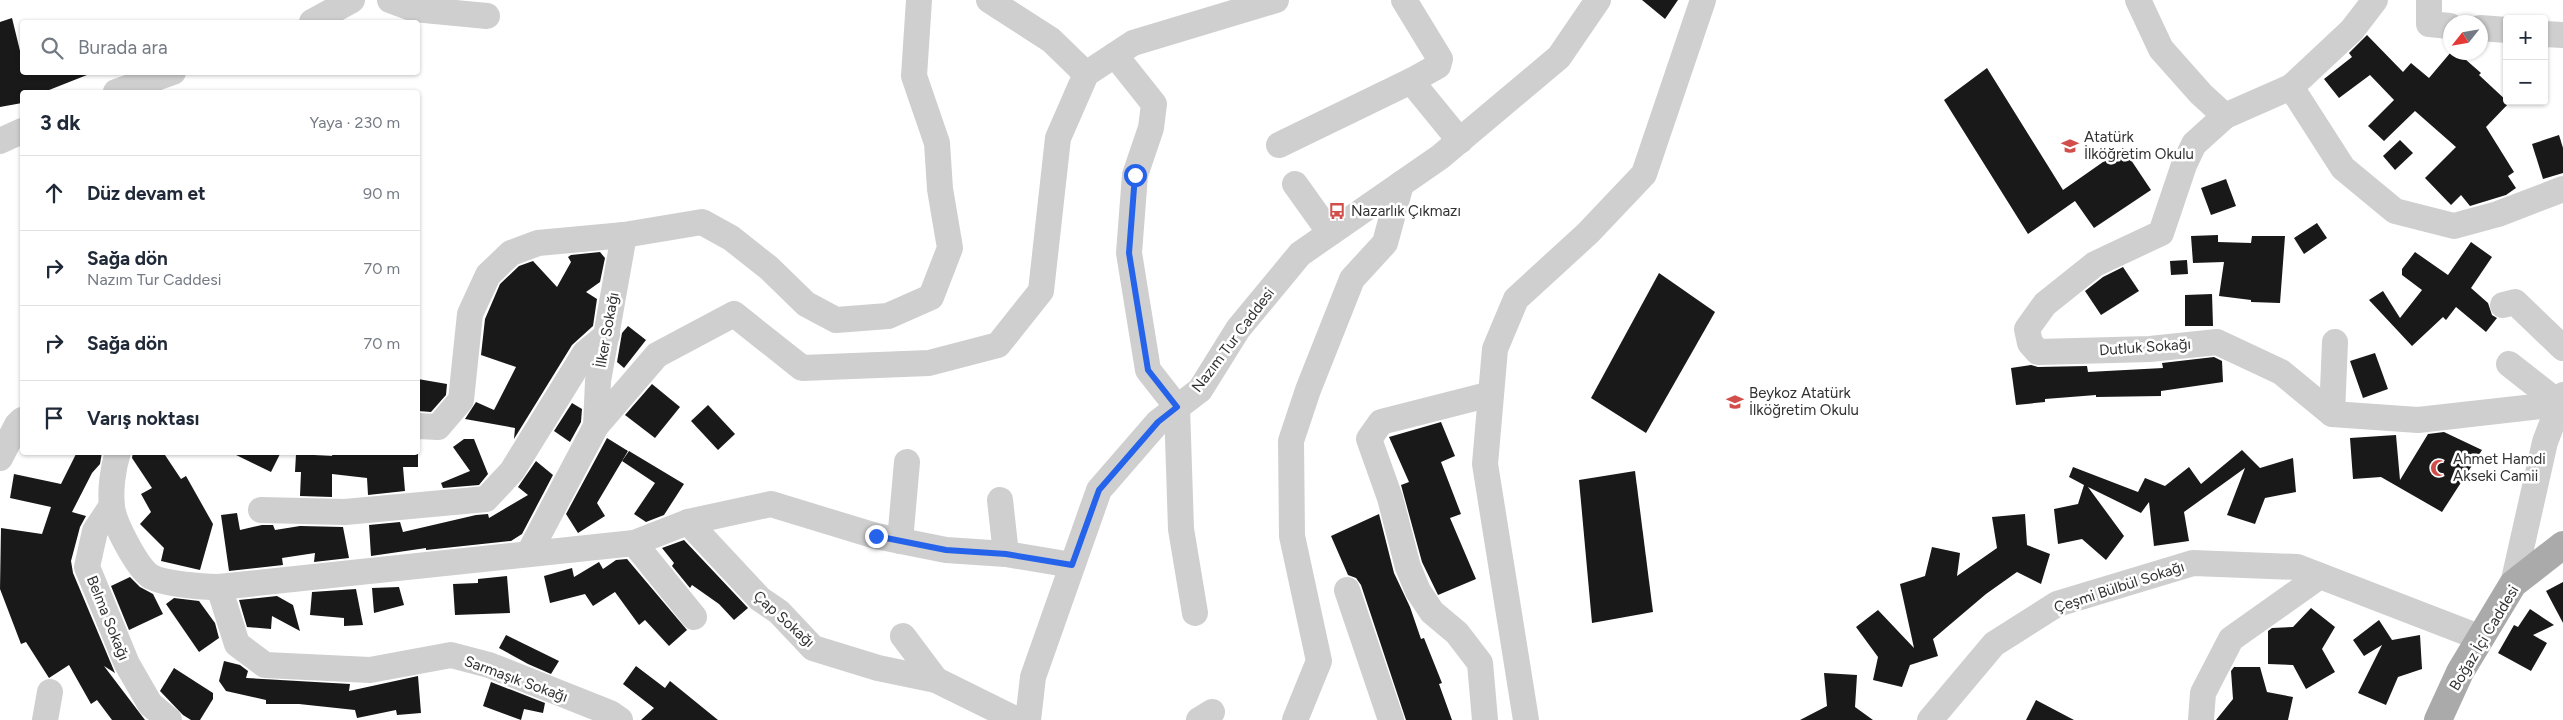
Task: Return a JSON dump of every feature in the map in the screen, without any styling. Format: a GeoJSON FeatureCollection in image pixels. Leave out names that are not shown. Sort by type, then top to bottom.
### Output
{"type":"FeatureCollection","features":[{"type":"Feature","properties":{"kind":"main road","name":"Boğaz İçi Caddesi"},"geometry":{"type":"LineString","coordinates":[[2438,720],[2460,672],[2513,584],[2563,545]]}},
{"type":"Feature","properties":{"kind":"street"},"geometry":{"type":"LineString","coordinates":[[316,20],[352,0]]}},
{"type":"Feature","properties":{"kind":"street"},"geometry":{"type":"LineString","coordinates":[[390,0],[414,9],[487,16]]}},
{"type":"Feature","properties":{"kind":"street"},"geometry":{"type":"LineString","coordinates":[[420,426],[438,427],[461,400],[470,314],[488,275],[510,253],[538,243],[624,235],[702,222],[731,238],[769,268],[806,304],[836,320],[888,316],[931,297],[950,248],[940,189],[937,143],[914,76],[919,0]]}},
{"type":"Feature","properties":{"kind":"street"},"geometry":{"type":"LineString","coordinates":[[989,0],[1051,40],[1086,74]]}},
{"type":"Feature","properties":{"kind":"street"},"geometry":{"type":"LineString","coordinates":[[529,553],[596,426],[658,355],[734,314],[802,368],[929,363],[998,345],[1041,291],[1058,138],[1086,74],[1133,44],[1276,0]]}},
{"type":"Feature","properties":{"kind":"street"},"geometry":{"type":"LineString","coordinates":[[1279,145],[1438,66],[1440,59],[1404,0]]}},
{"type":"Feature","properties":{"kind":"street","name":"Nazım Tur Caddesi"},"geometry":{"type":"LineString","coordinates":[[1028,720],[1033,677],[1099,490],[1158,422],[1200,390],[1238,328],[1300,254],[1460,141],[1559,57],[1598,0]]}},
{"type":"Feature","properties":{"kind":"street"},"geometry":{"type":"LineString","coordinates":[[1526,720],[1485,464],[1495,350],[1516,299],[1588,233],[1644,174],[1703,0]]}},
{"type":"Feature","properties":{"kind":"street"},"geometry":{"type":"LineString","coordinates":[[2138,0],[2161,49],[2201,94],[2225,116],[2291,87],[2352,30],[2375,0]]}},
{"type":"Feature","properties":{"kind":"street"},"geometry":{"type":"LineString","coordinates":[[2429,0],[2429,24],[2443,25]]}},
{"type":"Feature","properties":{"kind":"street"},"geometry":{"type":"LineString","coordinates":[[2488,29],[2503,30]]}},
{"type":"Feature","properties":{"kind":"street"},"geometry":{"type":"LineString","coordinates":[[2548,34],[2563,35]]}},
{"type":"Feature","properties":{"kind":"street"},"geometry":{"type":"LineString","coordinates":[[1116,55],[1154,104],[1151,128],[1135,175],[1129,253],[1148,370],[1177,407],[1181,529],[1195,613]]}},
{"type":"Feature","properties":{"kind":"street"},"geometry":{"type":"LineString","coordinates":[[122,90],[164,75]]}},
{"type":"Feature","properties":{"kind":"street"},"geometry":{"type":"LineString","coordinates":[[1411,81],[1460,141]]}},
{"type":"Feature","properties":{"kind":"street"},"geometry":{"type":"LineString","coordinates":[[2291,87],[2343,168],[2395,211],[2454,226],[2498,214],[2563,189]]}},
{"type":"Feature","properties":{"kind":"street","name":"Dutluk Sokağı"},"geometry":{"type":"LineString","coordinates":[[2225,116],[2194,144],[2184,164],[2161,233],[2095,264],[2044,304],[2027,329],[2030,343],[2038,352],[2150,349],[2218,342],[2281,372],[2332,414]]}},
{"type":"Feature","properties":{"kind":"street"},"geometry":{"type":"LineString","coordinates":[[0,141],[20,132]]}},
{"type":"Feature","properties":{"kind":"street"},"geometry":{"type":"LineString","coordinates":[[1294,184],[1330,233]]}},
{"type":"Feature","properties":{"kind":"street"},"geometry":{"type":"LineString","coordinates":[[1295,720],[1319,661],[1292,536],[1291,441],[1308,390],[1352,279],[1385,244],[1401,184]]}},
{"type":"Feature","properties":{"kind":"street","name":"İlker Sokağı"},"geometry":{"type":"LineString","coordinates":[[596,426],[598,381],[624,235]]}},
{"type":"Feature","properties":{"kind":"street"},"geometry":{"type":"LineString","coordinates":[[2503,305],[2515,302],[2563,348]]}},
{"type":"Feature","properties":{"kind":"street"},"geometry":{"type":"LineString","coordinates":[[262,510],[345,512],[486,499],[512,471],[585,352],[606,335]]}},
{"type":"Feature","properties":{"kind":"street"},"geometry":{"type":"LineString","coordinates":[[2335,342],[2332,414],[2418,420],[2561,399]]}},
{"type":"Feature","properties":{"kind":"street"},"geometry":{"type":"LineString","coordinates":[[2509,364],[2561,399]]}},
{"type":"Feature","properties":{"kind":"street"},"geometry":{"type":"LineString","coordinates":[[1486,720],[1480,664],[1457,633],[1432,612],[1418,591],[1408,567],[1390,498],[1369,439],[1381,422],[1491,394]]}},
{"type":"Feature","properties":{"kind":"street"},"geometry":{"type":"LineString","coordinates":[[2513,584],[2545,442],[2561,399]]}},
{"type":"Feature","properties":{"kind":"street"},"geometry":{"type":"LineString","coordinates":[[0,458],[20,422]]}},
{"type":"Feature","properties":{"kind":"street"},"geometry":{"type":"LineString","coordinates":[[117,455],[114,464],[112,507],[131,553],[151,577],[198,587],[219,587],[634,542],[688,522],[771,504],[876,536],[900,541],[946,550],[1006,554],[1072,565]]}},
{"type":"Feature","properties":{"kind":"street"},"geometry":{"type":"LineString","coordinates":[[900,541],[907,462]]}},
{"type":"Feature","properties":{"kind":"street"},"geometry":{"type":"LineString","coordinates":[[1000,500],[1006,554]]}},
{"type":"Feature","properties":{"kind":"street","name":"Belma Sokağı"},"geometry":{"type":"LineString","coordinates":[[112,507],[95,531],[87,567],[127,664],[150,704],[169,720]]}},
{"type":"Feature","properties":{"kind":"street","name":"Çap Sokağı"},"geometry":{"type":"LineString","coordinates":[[688,522],[760,599],[779,612],[813,648],[878,668],[936,680],[1017,720]]}},
{"type":"Feature","properties":{"kind":"street"},"geometry":{"type":"LineString","coordinates":[[634,542],[694,617]]}},
{"type":"Feature","properties":{"kind":"street","name":"Çeşmi Bülbül Sokağı"},"geometry":{"type":"LineString","coordinates":[[1930,720],[1994,644],[2058,604],[2193,563],[2297,566],[2481,638]]}},
{"type":"Feature","properties":{"kind":"street"},"geometry":{"type":"LineString","coordinates":[[2200,720],[2203,693],[2230,639],[2320,576]]}},
{"type":"Feature","properties":{"kind":"street","name":"Sarmaşık Sokağı"},"geometry":{"type":"LineString","coordinates":[[219,587],[236,644],[265,665],[370,670],[451,655],[489,665],[610,714],[620,720]]}},
{"type":"Feature","properties":{"kind":"street"},"geometry":{"type":"LineString","coordinates":[[1347,590],[1392,720]]}},
{"type":"Feature","properties":{"kind":"street","name":"Çap Sokağı"},"geometry":{"type":"LineString","coordinates":[[903,636],[936,680]]}},
{"type":"Feature","properties":{"kind":"street"},"geometry":{"type":"LineString","coordinates":[[45,720],[50,692]]}},
{"type":"Feature","properties":{"kind":"building"},"geometry":{"type":"Polygon","coordinates":[[[1642,0],[1678,0],[1665,19],[1642,0]]]}},
{"type":"Feature","properties":{"kind":"building"},"geometry":{"type":"Polygon","coordinates":[[[12,18],[20,51],[20,75],[87,75],[49,90],[20,90],[20,103],[0,107],[0,22],[12,18]]]}},
{"type":"Feature","properties":{"kind":"building"},"geometry":{"type":"Polygon","coordinates":[[[2367,35],[2403,72],[2411,63],[2429,78],[2444,60],[2466,60],[2503,97],[2503,105],[2507,105],[2486,127],[2514,172],[2508,176],[2516,188],[2506,195],[2470,206],[2461,195],[2451,205],[2425,178],[2456,147],[2415,111],[2384,141],[2368,126],[2394,100],[2370,75],[2339,98],[2324,79],[2352,57],[2349,53],[2367,35]]]}},
{"type":"Feature","properties":{"kind":"building"},"geometry":{"type":"Polygon","coordinates":[[[1987,68],[2063,190],[2123,148],[2151,190],[2094,228],[2075,201],[2028,234],[1944,100],[1987,68]]]}},
{"type":"Feature","properties":{"kind":"building"},"geometry":{"type":"Polygon","coordinates":[[[2559,135],[2563,148],[2563,173],[2543,179],[2532,144],[2559,135]]]}},
{"type":"Feature","properties":{"kind":"building"},"geometry":{"type":"Polygon","coordinates":[[[2400,140],[2413,153],[2395,170],[2383,156],[2400,140]]]}},
{"type":"Feature","properties":{"kind":"building"},"geometry":{"type":"Polygon","coordinates":[[[2226,179],[2236,206],[2211,215],[2201,188],[2226,179]]]}},
{"type":"Feature","properties":{"kind":"building"},"geometry":{"type":"Polygon","coordinates":[[[2317,223],[2327,238],[2304,254],[2294,238],[2317,223]]]}},
{"type":"Feature","properties":{"kind":"building"},"geometry":{"type":"Polygon","coordinates":[[[2218,235],[2218,242],[2251,243],[2252,236],[2285,236],[2280,303],[2251,302],[2251,300],[2219,296],[2224,262],[2193,263],[2191,236],[2218,235]]]}},
{"type":"Feature","properties":{"kind":"building"},"geometry":{"type":"Polygon","coordinates":[[[2471,242],[2492,257],[2471,288],[2488,303],[2492,315],[2497,318],[2486,332],[2456,307],[2446,320],[2443,317],[2412,346],[2369,300],[2383,291],[2400,318],[2422,290],[2402,275],[2402,269],[2415,252],[2448,275],[2471,242]]]}},
{"type":"Feature","properties":{"kind":"building"},"geometry":{"type":"Polygon","coordinates":[[[600,252],[605,258],[600,282],[586,292],[597,299],[593,326],[572,345],[514,439],[515,428],[465,419],[476,402],[494,410],[516,367],[481,355],[485,319],[500,284],[519,266],[533,261],[557,287],[571,262],[568,257],[571,255],[600,252]]]}},
{"type":"Feature","properties":{"kind":"building"},"geometry":{"type":"Polygon","coordinates":[[[2187,260],[2188,274],[2171,275],[2170,261],[2187,260]]]}},
{"type":"Feature","properties":{"kind":"building"},"geometry":{"type":"Polygon","coordinates":[[[2123,267],[2139,291],[2101,315],[2085,291],[2103,277],[2123,267]]]}},
{"type":"Feature","properties":{"kind":"building"},"geometry":{"type":"Polygon","coordinates":[[[1659,273],[1715,312],[1646,433],[1591,398],[1659,273]]]}},
{"type":"Feature","properties":{"kind":"building"},"geometry":{"type":"Polygon","coordinates":[[[2212,294],[2213,326],[2185,326],[2185,295],[2212,294]]]}},
{"type":"Feature","properties":{"kind":"building"},"geometry":{"type":"Polygon","coordinates":[[[628,326],[646,340],[624,368],[617,362],[622,333],[628,326]]]}},
{"type":"Feature","properties":{"kind":"building"},"geometry":{"type":"Polygon","coordinates":[[[2375,353],[2388,389],[2363,398],[2350,361],[2375,353]]]}},
{"type":"Feature","properties":{"kind":"building"},"geometry":{"type":"Polygon","coordinates":[[[2214,357],[2222,361],[2223,382],[2161,391],[2161,396],[2096,397],[2096,395],[2045,399],[2045,402],[2016,405],[2011,368],[2031,365],[2038,367],[2087,366],[2088,372],[2163,368],[2162,363],[2214,357]]]}},
{"type":"Feature","properties":{"kind":"building"},"geometry":{"type":"Polygon","coordinates":[[[420,379],[447,384],[446,395],[431,412],[420,411],[420,379]]]}},
{"type":"Feature","properties":{"kind":"building"},"geometry":{"type":"Polygon","coordinates":[[[652,384],[680,407],[655,438],[625,415],[652,384]]]}},
{"type":"Feature","properties":{"kind":"building"},"geometry":{"type":"Polygon","coordinates":[[[572,403],[582,409],[581,422],[570,442],[554,431],[572,403]]]}},
{"type":"Feature","properties":{"kind":"building"},"geometry":{"type":"Polygon","coordinates":[[[708,405],[735,434],[718,450],[691,421],[708,405]]]}},
{"type":"Feature","properties":{"kind":"building"},"geometry":{"type":"Polygon","coordinates":[[[1441,422],[1455,456],[1441,462],[1461,514],[1450,518],[1476,579],[1438,595],[1422,562],[1401,485],[1409,482],[1389,437],[1441,422]]]}},
{"type":"Feature","properties":{"kind":"building","name":"Ahmet Hamdi Akseki Camii"},"geometry":{"type":"Polygon","coordinates":[[[2444,432],[2482,450],[2442,512],[2381,477],[2353,479],[2350,438],[2396,435],[2400,480],[2428,434],[2444,432]]]}},
{"type":"Feature","properties":{"kind":"building"},"geometry":{"type":"Polygon","coordinates":[[[607,438],[628,451],[597,503],[605,516],[578,533],[566,514],[607,438]]]}},
{"type":"Feature","properties":{"kind":"building"},"geometry":{"type":"Polygon","coordinates":[[[464,439],[474,439],[488,474],[479,485],[443,488],[441,483],[470,471],[453,447],[464,439]]]}},
{"type":"Feature","properties":{"kind":"building"},"geometry":{"type":"Polygon","coordinates":[[[2242,450],[2260,468],[2293,458],[2296,492],[2265,498],[2255,524],[2227,515],[2245,468],[2184,512],[2189,541],[2154,546],[2149,502],[2141,513],[2088,487],[2124,536],[2106,560],[2082,539],[2058,544],[2054,509],[2078,504],[2084,485],[2069,477],[2073,467],[2138,492],[2145,478],[2165,486],[2189,467],[2201,484],[2242,450]]]}},
{"type":"Feature","properties":{"kind":"building"},"geometry":{"type":"Polygon","coordinates":[[[629,451],[684,484],[664,515],[646,522],[634,514],[655,483],[622,461],[629,451]]]}},
{"type":"Feature","properties":{"kind":"building"},"geometry":{"type":"Polygon","coordinates":[[[76,455],[102,455],[100,464],[92,473],[72,512],[86,516],[80,527],[71,561],[73,573],[115,673],[104,666],[145,720],[112,720],[97,700],[91,704],[69,665],[49,678],[26,642],[21,644],[0,589],[1,528],[42,534],[51,507],[10,498],[14,474],[61,484],[76,455]]]}},
{"type":"Feature","properties":{"kind":"building"},"geometry":{"type":"Polygon","coordinates":[[[132,455],[165,455],[181,479],[186,476],[213,524],[200,570],[161,561],[164,548],[140,524],[151,512],[141,494],[152,488],[132,458],[132,455]]]}},
{"type":"Feature","properties":{"kind":"building"},"geometry":{"type":"Polygon","coordinates":[[[236,455],[280,455],[271,472],[236,455]]]}},
{"type":"Feature","properties":{"kind":"building"},"geometry":{"type":"Polygon","coordinates":[[[296,455],[418,455],[418,467],[403,467],[405,491],[368,495],[367,478],[332,474],[332,497],[300,496],[301,472],[295,472],[296,455]]]}},
{"type":"Feature","properties":{"kind":"building"},"geometry":{"type":"Polygon","coordinates":[[[536,461],[553,475],[522,534],[511,541],[426,550],[426,548],[371,556],[369,525],[400,522],[403,532],[476,515],[488,514],[489,518],[528,495],[518,487],[536,461]]]}},
{"type":"Feature","properties":{"kind":"building"},"geometry":{"type":"Polygon","coordinates":[[[1635,471],[1653,612],[1592,623],[1579,480],[1635,471]]]}},
{"type":"Feature","properties":{"kind":"building"},"geometry":{"type":"Polygon","coordinates":[[[237,513],[240,530],[262,525],[273,525],[275,530],[300,526],[343,527],[349,558],[314,562],[315,553],[282,558],[283,565],[229,571],[221,515],[237,513]]]}},
{"type":"Feature","properties":{"kind":"building"},"geometry":{"type":"Polygon","coordinates":[[[1379,514],[1394,573],[1410,607],[1421,639],[1424,638],[1442,683],[1439,684],[1452,720],[1406,720],[1361,585],[1356,578],[1348,575],[1331,536],[1379,514]]]}},
{"type":"Feature","properties":{"kind":"building"},"geometry":{"type":"Polygon","coordinates":[[[2025,514],[2027,545],[2050,554],[2041,584],[2017,572],[1986,594],[1933,639],[1938,656],[1910,665],[1902,687],[1873,680],[1878,657],[1856,627],[1878,610],[1914,648],[1900,584],[1925,576],[1932,547],[1960,553],[1957,576],[1997,548],[1992,517],[2025,514]]]}},
{"type":"Feature","properties":{"kind":"building"},"geometry":{"type":"Polygon","coordinates":[[[684,540],[748,608],[734,620],[719,604],[692,585],[690,588],[672,566],[674,563],[662,548],[684,540]]]}},
{"type":"Feature","properties":{"kind":"building"},"geometry":{"type":"Polygon","coordinates":[[[627,559],[687,630],[669,646],[645,620],[639,625],[615,592],[593,606],[585,594],[550,603],[544,576],[572,568],[574,577],[599,562],[603,569],[616,560],[627,559]]]}},
{"type":"Feature","properties":{"kind":"building"},"geometry":{"type":"Polygon","coordinates":[[[507,576],[510,613],[455,615],[453,584],[478,583],[478,579],[507,576]]]}},
{"type":"Feature","properties":{"kind":"building"},"geometry":{"type":"Polygon","coordinates":[[[130,577],[140,587],[153,594],[163,614],[129,630],[111,586],[130,577]]]}},
{"type":"Feature","properties":{"kind":"building"},"geometry":{"type":"Polygon","coordinates":[[[2563,582],[2563,623],[2546,591],[2563,582]]]}},
{"type":"Feature","properties":{"kind":"building"},"geometry":{"type":"Polygon","coordinates":[[[399,587],[404,605],[374,613],[372,588],[399,587]]]}},
{"type":"Feature","properties":{"kind":"building"},"geometry":{"type":"Polygon","coordinates":[[[356,589],[363,625],[344,626],[344,618],[310,615],[312,592],[356,589]]]}},
{"type":"Feature","properties":{"kind":"building"},"geometry":{"type":"Polygon","coordinates":[[[277,596],[293,605],[300,631],[272,616],[271,629],[247,627],[239,600],[277,596]]]}},
{"type":"Feature","properties":{"kind":"building"},"geometry":{"type":"Polygon","coordinates":[[[174,598],[199,601],[215,623],[219,638],[199,652],[166,604],[174,598]]]}},
{"type":"Feature","properties":{"kind":"building"},"geometry":{"type":"Polygon","coordinates":[[[2311,608],[2335,627],[2322,649],[2335,672],[2306,689],[2293,665],[2268,664],[2268,631],[2272,628],[2293,627],[2311,608]]]}},
{"type":"Feature","properties":{"kind":"building"},"geometry":{"type":"Polygon","coordinates":[[[2530,609],[2554,625],[2533,635],[2547,643],[2531,671],[2498,653],[2514,625],[2518,627],[2530,609]]]}},
{"type":"Feature","properties":{"kind":"building"},"geometry":{"type":"Polygon","coordinates":[[[2379,620],[2392,640],[2420,635],[2422,669],[2398,677],[2386,705],[2358,693],[2382,645],[2364,656],[2353,640],[2379,620]]]}},
{"type":"Feature","properties":{"kind":"building"},"geometry":{"type":"Polygon","coordinates":[[[506,635],[559,661],[551,674],[499,648],[506,635]]]}},
{"type":"Feature","properties":{"kind":"building"},"geometry":{"type":"Polygon","coordinates":[[[224,661],[240,665],[248,671],[246,678],[350,684],[349,691],[418,676],[421,713],[397,715],[396,710],[357,718],[355,710],[299,704],[266,704],[266,700],[226,691],[219,681],[224,661]]]}},
{"type":"Feature","properties":{"kind":"building"},"geometry":{"type":"Polygon","coordinates":[[[636,666],[665,688],[670,681],[718,720],[641,720],[654,708],[623,684],[636,666]]]}},
{"type":"Feature","properties":{"kind":"building"},"geometry":{"type":"Polygon","coordinates":[[[2234,667],[2260,667],[2267,692],[2293,697],[2288,720],[2216,720],[2233,699],[2231,671],[2234,667]]]}},
{"type":"Feature","properties":{"kind":"building"},"geometry":{"type":"Polygon","coordinates":[[[174,668],[213,693],[213,699],[200,720],[191,720],[183,715],[160,691],[174,668]]]}},
{"type":"Feature","properties":{"kind":"building"},"geometry":{"type":"Polygon","coordinates":[[[1824,673],[1857,675],[1855,707],[1873,720],[1800,720],[1827,706],[1824,673]]]}},
{"type":"Feature","properties":{"kind":"building"},"geometry":{"type":"Polygon","coordinates":[[[491,682],[545,703],[543,713],[524,709],[521,720],[483,706],[491,682]]]}},
{"type":"Feature","properties":{"kind":"building"},"geometry":{"type":"Polygon","coordinates":[[[2036,700],[2074,720],[2026,720],[2036,700]]]}},
{"type":"Feature","properties":{"kind":"place","name":"Atatürk İlköğretim Okulu"},"geometry":{"type":"Point","coordinates":[2070,146]}},
{"type":"Feature","properties":{"kind":"place","name":"Nazarlık Çıkmazı"},"geometry":{"type":"Point","coordinates":[1337,211]}},
{"type":"Feature","properties":{"kind":"place","name":"Beykoz Atatürk İlköğretim Okulu"},"geometry":{"type":"Point","coordinates":[1735,402]}},
{"type":"Feature","properties":{"kind":"place","name":"Ahmet Hamdi Akseki Camii"},"geometry":{"type":"Point","coordinates":[2439,468]}},
{"type":"Feature","properties":{"kind":"route"},"geometry":{"type":"LineString","coordinates":[[876,536],[946,550],[1006,554],[1072,565],[1099,490],[1158,422],[1177,407],[1148,370],[1129,253],[1135,175]]}}]}
